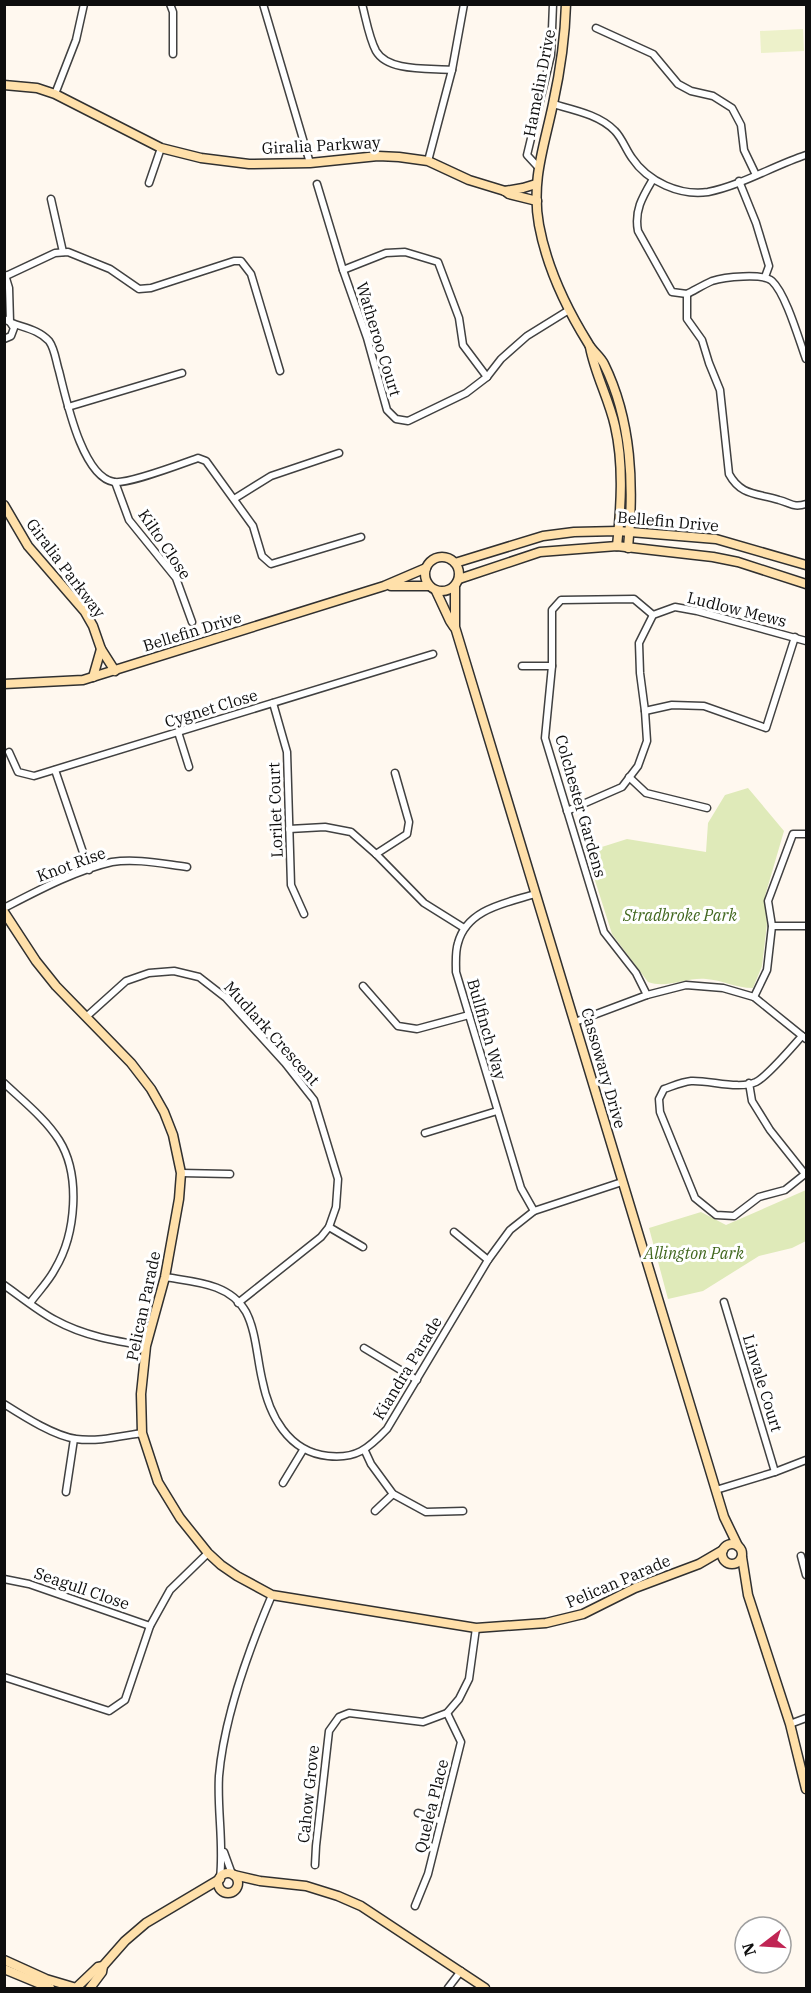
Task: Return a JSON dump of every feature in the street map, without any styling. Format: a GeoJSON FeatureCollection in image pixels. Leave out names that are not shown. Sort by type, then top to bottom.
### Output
{"type":"FeatureCollection","features":[{"type":"Feature","properties":{"kind":"street"},"geometry":{"type":"LineString","coordinates":[[55,93],[76,40],[84,4]]}},
{"type":"Feature","properties":{"kind":"street"},"geometry":{"type":"LineString","coordinates":[[170,4],[173,12],[173,54]]}},
{"type":"Feature","properties":{"kind":"street"},"geometry":{"type":"LineString","coordinates":[[264,4],[310,163]]}},
{"type":"Feature","properties":{"kind":"street"},"geometry":{"type":"LineString","coordinates":[[362,4],[375,49],[382,60],[393,65],[452,70]]}},
{"type":"Feature","properties":{"kind":"street"},"geometry":{"type":"LineString","coordinates":[[428,161],[452,70],[464,4]]}},
{"type":"Feature","properties":{"kind":"street","name":"Hamelin Drive"},"geometry":{"type":"LineString","coordinates":[[538,167],[527,154],[550,56],[553,4]]}},
{"type":"Feature","properties":{"kind":"street","name":"Hamelin Drive"},"geometry":{"type":"LineString","coordinates":[[566,4],[565,27],[553,104],[538,167],[536,184],[538,222],[549,266],[569,310],[590,346],[605,366],[625,422],[630,479],[628,548]]}},
{"type":"Feature","properties":{"kind":"street"},"geometry":{"type":"LineString","coordinates":[[596,28],[653,54],[678,84],[691,91],[713,96],[732,108],[741,125],[744,150],[756,175]]}},
{"type":"Feature","properties":{"kind":"street","name":"Giralia Parkway"},"geometry":{"type":"LineString","coordinates":[[4,85],[37,88],[55,93],[161,148],[201,158],[249,164],[310,163],[378,156],[428,161],[470,180],[505,190],[536,184]]}},
{"type":"Feature","properties":{"kind":"street"},"geometry":{"type":"LineString","coordinates":[[553,104],[592,116],[616,131],[633,160],[653,179],[669,187],[699,193],[712,191],[807,155]]}},
{"type":"Feature","properties":{"kind":"street"},"geometry":{"type":"LineString","coordinates":[[149,183],[161,148]]}},
{"type":"Feature","properties":{"kind":"street"},"geometry":{"type":"LineString","coordinates":[[653,179],[639,203],[636,221],[638,231],[672,292],[687,294],[714,281],[728,278],[765,277],[773,281],[784,302],[807,359]]}},
{"type":"Feature","properties":{"kind":"street"},"geometry":{"type":"LineString","coordinates":[[739,181],[756,223],[769,266],[765,277]]}},
{"type":"Feature","properties":{"kind":"street","name":"Watheroo Court"},"geometry":{"type":"LineString","coordinates":[[318,184],[343,270],[367,338],[387,410],[396,420],[408,421],[466,393],[487,377],[501,358],[527,336],[569,310]]}},
{"type":"Feature","properties":{"kind":"street","name":"Giralia Parkway"},"geometry":{"type":"LineString","coordinates":[[505,190],[509,194],[537,201]]}},
{"type":"Feature","properties":{"kind":"street"},"geometry":{"type":"LineString","coordinates":[[51,199],[63,252]]}},
{"type":"Feature","properties":{"kind":"street"},"geometry":{"type":"LineString","coordinates":[[13,333],[7,307],[9,288],[5,275],[55,253],[68,252],[110,269],[139,289],[151,288],[234,261],[241,261],[251,274],[280,371]]}},
{"type":"Feature","properties":{"kind":"street","name":"Watheroo Court"},"geometry":{"type":"LineString","coordinates":[[343,270],[386,253],[405,252],[438,262],[459,318],[463,345],[487,377]]}},
{"type":"Feature","properties":{"kind":"street"},"geometry":{"type":"LineString","coordinates":[[687,294],[687,319],[702,340],[720,390],[729,474],[735,484],[749,493],[776,499],[792,506],[807,504]]}},
{"type":"Feature","properties":{"kind":"street"},"geometry":{"type":"LineString","coordinates":[[9,321],[42,334],[52,345],[75,433],[94,468],[106,479],[116,482],[131,480],[198,458],[206,461],[253,526],[262,556],[272,564],[361,537]]}},
{"type":"Feature","properties":{"kind":"street"},"geometry":{"type":"LineString","coordinates":[[4,339],[13,333],[29,329]]}},
{"type":"Feature","properties":{"kind":"street","name":"Hamelin Drive"},"geometry":{"type":"LineString","coordinates":[[590,346],[592,362],[612,412],[618,441],[620,459],[617,546]]}},
{"type":"Feature","properties":{"kind":"street"},"geometry":{"type":"LineString","coordinates":[[68,407],[182,373]]}},
{"type":"Feature","properties":{"kind":"street"},"geometry":{"type":"LineString","coordinates":[[234,499],[271,476],[339,453]]}},
{"type":"Feature","properties":{"kind":"street","name":"Kilto Close"},"geometry":{"type":"LineString","coordinates":[[116,482],[129,520],[176,578],[192,622]]}},
{"type":"Feature","properties":{"kind":"street","name":"Giralia Parkway"},"geometry":{"type":"LineString","coordinates":[[4,505],[28,546],[85,612],[93,626],[101,650],[115,671]]}},
{"type":"Feature","properties":{"kind":"street","name":"Bellefin Drive"},"geometry":{"type":"LineString","coordinates":[[455,563],[543,536],[618,531],[716,539],[807,565]]}},
{"type":"Feature","properties":{"kind":"street","name":"Bellefin Drive"},"geometry":{"type":"LineString","coordinates":[[457,583],[540,552],[617,546],[713,557],[738,562],[807,584]]}},
{"type":"Feature","properties":{"kind":"street"},"geometry":{"type":"LineString","coordinates":[[449,558],[455,563],[460,573],[457,583],[446,591],[433,588],[425,579],[426,568],[434,559],[449,558]]}},
{"type":"Feature","properties":{"kind":"street","name":"Bellefin Drive"},"geometry":{"type":"LineString","coordinates":[[4,684],[60,682],[115,671],[384,586],[426,568]]}},
{"type":"Feature","properties":{"kind":"street","name":"Cassowary Drive"},"geometry":{"type":"LineString","coordinates":[[454,627],[457,583]]}},
{"type":"Feature","properties":{"kind":"street","name":"Bellefin Drive"},"geometry":{"type":"LineString","coordinates":[[384,586],[433,588]]}},
{"type":"Feature","properties":{"kind":"street","name":"Cassowary Drive"},"geometry":{"type":"LineString","coordinates":[[433,588],[454,627],[724,1517],[738,1546]]}},
{"type":"Feature","properties":{"kind":"street","name":"Colchester Gardens"},"geometry":{"type":"LineString","coordinates":[[647,994],[636,973],[603,932],[545,738],[552,666],[552,610],[561,600],[634,599],[653,615]]}},
{"type":"Feature","properties":{"kind":"street","name":"Ludlow Mews"},"geometry":{"type":"LineString","coordinates":[[653,615],[675,608],[686,609],[807,641]]}},
{"type":"Feature","properties":{"kind":"street"},"geometry":{"type":"LineString","coordinates":[[567,811],[622,787],[638,766],[647,741],[639,642],[653,615]]}},
{"type":"Feature","properties":{"kind":"street"},"geometry":{"type":"LineString","coordinates":[[645,711],[672,705],[704,706],[766,728],[795,637]]}},
{"type":"Feature","properties":{"kind":"street"},"geometry":{"type":"LineString","coordinates":[[93,677],[101,650]]}},
{"type":"Feature","properties":{"kind":"street","name":"Cygnet Close"},"geometry":{"type":"LineString","coordinates":[[9,752],[18,772],[34,776],[433,654]]}},
{"type":"Feature","properties":{"kind":"street"},"geometry":{"type":"LineString","coordinates":[[522,666],[552,666]]}},
{"type":"Feature","properties":{"kind":"street","name":"Lorilet Court"},"geometry":{"type":"LineString","coordinates":[[273,704],[287,752],[291,885],[304,914]]}},
{"type":"Feature","properties":{"kind":"street"},"geometry":{"type":"LineString","coordinates":[[178,732],[189,767]]}},
{"type":"Feature","properties":{"kind":"street"},"geometry":{"type":"LineString","coordinates":[[56,770],[89,870]]}},
{"type":"Feature","properties":{"kind":"street"},"geometry":{"type":"LineString","coordinates":[[376,854],[407,834],[409,822],[395,773]]}},
{"type":"Feature","properties":{"kind":"street"},"geometry":{"type":"LineString","coordinates":[[629,777],[646,793],[707,808]]}},
{"type":"Feature","properties":{"kind":"street"},"geometry":{"type":"LineString","coordinates":[[290,829],[325,827],[351,832],[424,903],[464,928],[483,911],[535,894]]}},
{"type":"Feature","properties":{"kind":"street"},"geometry":{"type":"LineString","coordinates":[[754,997],[766,970],[772,926],[768,901],[793,834],[807,834]]}},
{"type":"Feature","properties":{"kind":"street","name":"Knot Rise"},"geometry":{"type":"LineString","coordinates":[[4,910],[43,888],[112,862],[135,861],[187,867]]}},
{"type":"Feature","properties":{"kind":"street","name":"Pelican Parade"},"geometry":{"type":"LineString","coordinates":[[4,910],[36,961],[131,1063],[151,1089],[164,1112],[172,1135],[181,1173],[165,1277],[146,1346],[141,1394],[142,1433],[158,1482],[180,1518],[208,1553],[221,1565],[272,1595],[476,1628],[546,1623],[583,1614],[635,1588],[699,1564],[724,1548]]}},
{"type":"Feature","properties":{"kind":"street"},"geometry":{"type":"LineString","coordinates":[[772,926],[807,926]]}},
{"type":"Feature","properties":{"kind":"street","name":"Bullfinch Way"},"geometry":{"type":"LineString","coordinates":[[464,928],[457,944],[456,972],[521,1188],[534,1211]]}},
{"type":"Feature","properties":{"kind":"street","name":"Mudlark Crescent"},"geometry":{"type":"LineString","coordinates":[[86,1017],[126,981],[149,973],[174,971],[199,977],[226,998],[285,1063],[314,1100],[338,1179],[336,1207],[329,1227]]}},
{"type":"Feature","properties":{"kind":"street"},"geometry":{"type":"LineString","coordinates":[[575,1022],[647,994],[686,985],[723,988],[754,997],[804,1037],[756,1082],[736,1084],[689,1081],[664,1089],[659,1099],[660,1112],[695,1198],[716,1215],[734,1216],[759,1197],[785,1190],[805,1174],[770,1130],[752,1101],[749,1083]]}},
{"type":"Feature","properties":{"kind":"street"},"geometry":{"type":"LineString","coordinates":[[363,986],[398,1026],[417,1029],[469,1016]]}},
{"type":"Feature","properties":{"kind":"street"},"geometry":{"type":"LineString","coordinates":[[4,1083],[57,1137],[68,1159],[73,1182],[71,1215],[64,1250],[55,1270],[30,1303]]}},
{"type":"Feature","properties":{"kind":"street"},"geometry":{"type":"LineString","coordinates":[[425,1132],[497,1111]]}},
{"type":"Feature","properties":{"kind":"street"},"geometry":{"type":"LineString","coordinates":[[181,1173],[230,1174]]}},
{"type":"Feature","properties":{"kind":"street","name":"Kiandra Parade"},"geometry":{"type":"LineString","coordinates":[[365,1451],[387,1429],[488,1260],[510,1230],[534,1211],[622,1182]]}},
{"type":"Feature","properties":{"kind":"street"},"geometry":{"type":"LineString","coordinates":[[238,1303],[321,1237],[329,1227],[363,1247]]}},
{"type":"Feature","properties":{"kind":"street"},"geometry":{"type":"LineString","coordinates":[[454,1232],[488,1260]]}},
{"type":"Feature","properties":{"kind":"street"},"geometry":{"type":"LineString","coordinates":[[165,1277],[201,1283],[227,1291],[246,1311],[270,1407],[283,1432],[303,1450],[342,1458],[365,1451],[371,1464],[393,1494],[426,1512],[463,1511]]}},
{"type":"Feature","properties":{"kind":"street"},"geometry":{"type":"LineString","coordinates":[[4,1285],[53,1319],[88,1334],[146,1346]]}},
{"type":"Feature","properties":{"kind":"street","name":"Linvale Court"},"geometry":{"type":"LineString","coordinates":[[724,1302],[775,1472]]}},
{"type":"Feature","properties":{"kind":"street"},"geometry":{"type":"LineString","coordinates":[[364,1348],[417,1380]]}},
{"type":"Feature","properties":{"kind":"street"},"geometry":{"type":"LineString","coordinates":[[4,1404],[35,1423],[74,1439],[142,1433]]}},
{"type":"Feature","properties":{"kind":"street"},"geometry":{"type":"LineString","coordinates":[[66,1492],[74,1439]]}},
{"type":"Feature","properties":{"kind":"street"},"geometry":{"type":"LineString","coordinates":[[283,1483],[303,1450]]}},
{"type":"Feature","properties":{"kind":"street"},"geometry":{"type":"LineString","coordinates":[[716,1490],[807,1460]]}},
{"type":"Feature","properties":{"kind":"street"},"geometry":{"type":"LineString","coordinates":[[375,1511],[393,1494]]}},
{"type":"Feature","properties":{"kind":"street","name":"Cassowary Drive"},"geometry":{"type":"LineString","coordinates":[[724,1517],[724,1548]]}},
{"type":"Feature","properties":{"kind":"street"},"geometry":{"type":"LineString","coordinates":[[748,1595],[723,1556],[724,1548],[732,1544],[738,1546],[742,1551],[748,1595],[790,1724],[807,1789]]}},
{"type":"Feature","properties":{"kind":"street"},"geometry":{"type":"LineString","coordinates":[[4,1677],[109,1711],[125,1700],[150,1626],[170,1590],[208,1553]]}},
{"type":"Feature","properties":{"kind":"street"},"geometry":{"type":"LineString","coordinates":[[801,1556],[807,1575]]}},
{"type":"Feature","properties":{"kind":"street"},"geometry":{"type":"LineString","coordinates":[[726,1562],[737,1563],[742,1557]]}},
{"type":"Feature","properties":{"kind":"street","name":"Pelican Parade"},"geometry":{"type":"LineString","coordinates":[[699,1564],[726,1562]]}},
{"type":"Feature","properties":{"kind":"street","name":"Seagull Close"},"geometry":{"type":"LineString","coordinates":[[4,1579],[29,1584],[150,1626]]}},
{"type":"Feature","properties":{"kind":"street"},"geometry":{"type":"LineString","coordinates":[[221,1889],[219,1884],[222,1849],[219,1802],[223,1741],[229,1715],[272,1595]]}},
{"type":"Feature","properties":{"kind":"street"},"geometry":{"type":"LineString","coordinates":[[447,1713],[459,1699],[470,1678],[476,1628]]}},
{"type":"Feature","properties":{"kind":"street","name":"Cahow Grove"},"geometry":{"type":"LineString","coordinates":[[315,1866],[329,1731],[339,1717],[349,1713],[423,1722],[447,1713]]}},
{"type":"Feature","properties":{"kind":"street","name":"Quelea Place"},"geometry":{"type":"LineString","coordinates":[[415,1906],[428,1874],[461,1742],[447,1713]]}},
{"type":"Feature","properties":{"kind":"street"},"geometry":{"type":"LineString","coordinates":[[790,1724],[807,1718]]}},
{"type":"Feature","properties":{"kind":"street"},"geometry":{"type":"LineString","coordinates":[[418,1813],[441,1821]]}},
{"type":"Feature","properties":{"kind":"street"},"geometry":{"type":"LineString","coordinates":[[222,1849],[237,1878],[237,1887]]}},
{"type":"Feature","properties":{"kind":"street"},"geometry":{"type":"LineString","coordinates":[[4,1960],[46,1979],[76,1988],[98,1967],[103,1966],[136,1930],[224,1874],[233,1874],[260,1881],[306,1886],[362,1906],[485,1989]]}},
{"type":"Feature","properties":{"kind":"street"},"geometry":{"type":"LineString","coordinates":[[195,1894],[221,1889],[234,1891],[237,1887],[260,1881]]}},
{"type":"Feature","properties":{"kind":"street"},"geometry":{"type":"LineString","coordinates":[[90,1989],[102,1972],[103,1966]]}},
{"type":"Feature","properties":{"kind":"street"},"geometry":{"type":"LineString","coordinates":[[4,1969],[50,1989]]}},
{"type":"Feature","properties":{"kind":"street"},"geometry":{"type":"LineString","coordinates":[[448,1989],[461,1971]]}},
{"type":"Feature","properties":{"kind":"green space"},"geometry":{"type":"Polygon","coordinates":[[[803,29],[804,51],[761,53],[760,31],[803,29]]]}},
{"type":"Feature","properties":{"kind":"green space","name":"Stradbroke Park"},"geometry":{"type":"Polygon","coordinates":[[[748,788],[784,831],[765,896],[767,924],[762,966],[753,988],[706,979],[670,984],[648,982],[612,934],[586,852],[627,839],[706,852],[708,823],[725,795],[748,788]]]}},
{"type":"Feature","properties":{"kind":"green space","name":"Allington Park"},"geometry":{"type":"Polygon","coordinates":[[[806,1190],[806,1241],[792,1248],[759,1256],[703,1291],[668,1299],[649,1228],[701,1212],[726,1225],[806,1190]]]}}]}
